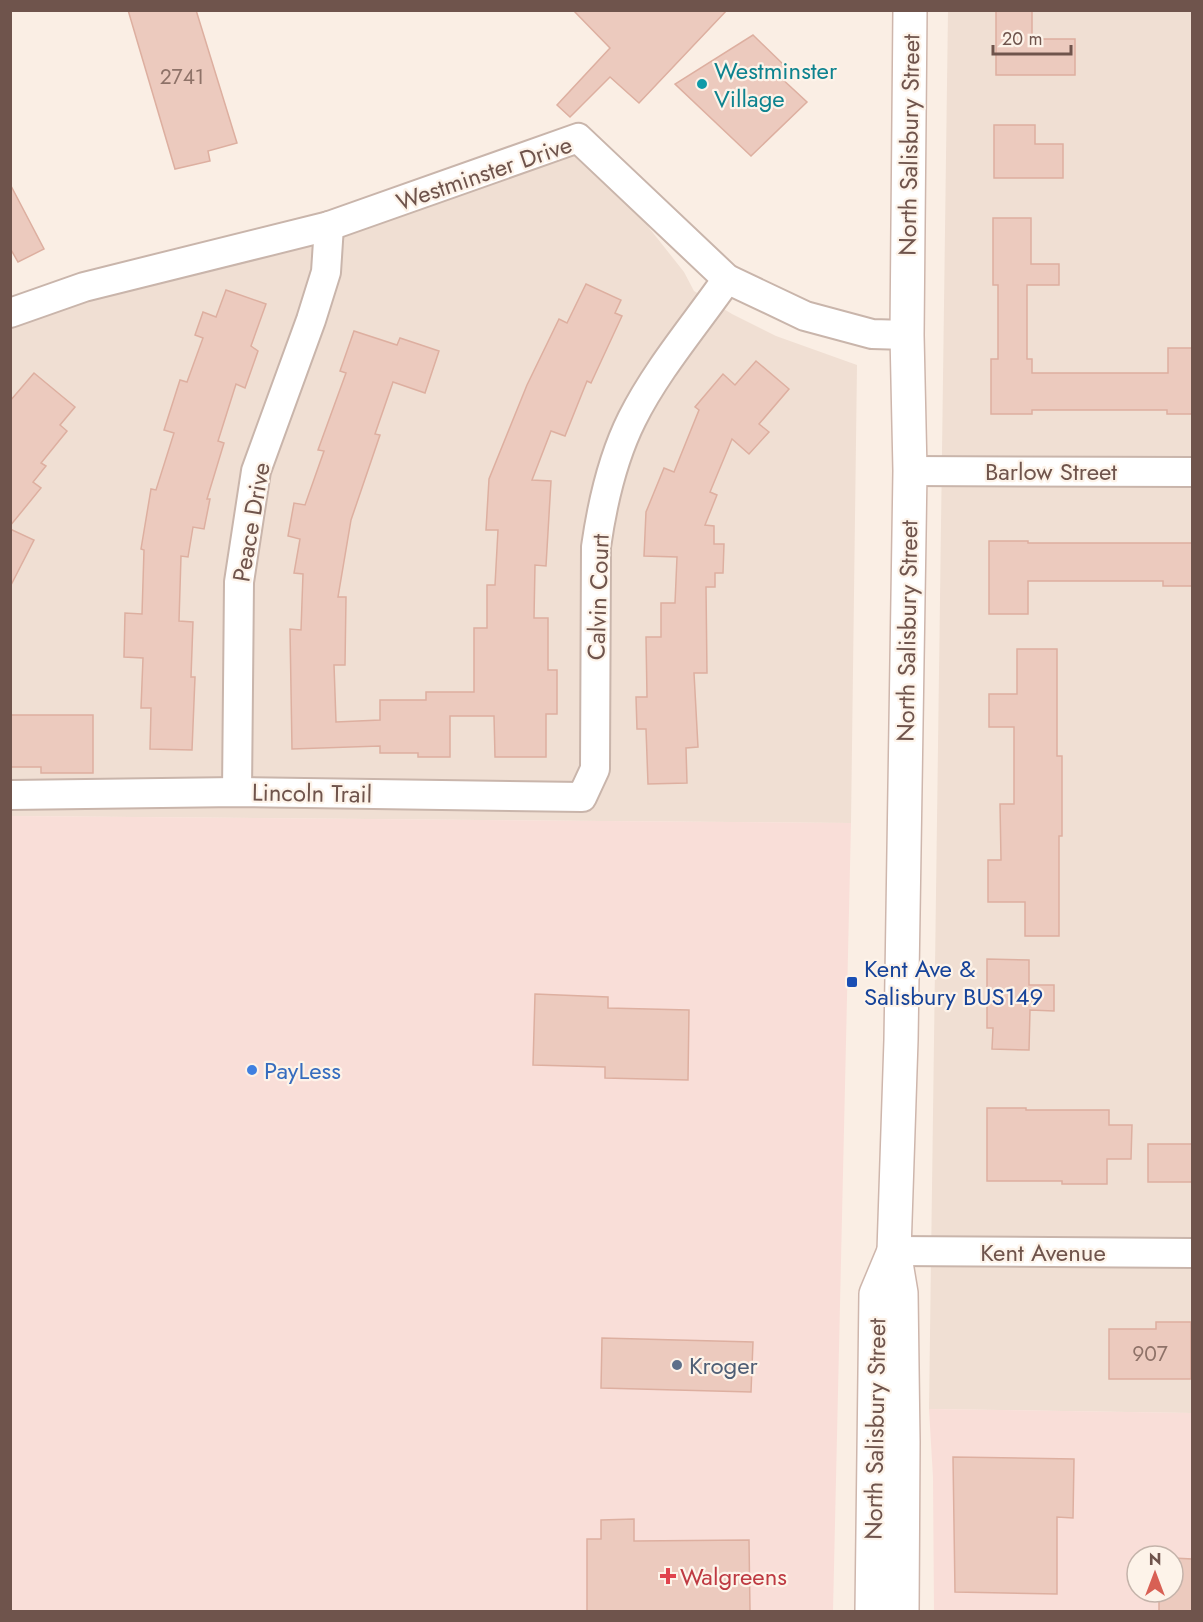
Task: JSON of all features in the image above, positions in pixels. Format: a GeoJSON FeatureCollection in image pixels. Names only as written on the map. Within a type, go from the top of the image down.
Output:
{"type":"FeatureCollection","features":[{"type":"Feature","properties":{"kind":"street","name":"North Salisbury Street"},"geometry":{"type":"LineString","coordinates":[[902,1611],[901,1304],[894,1251],[901,1040],[910,471],[907,334],[910,10]]}},
{"type":"Feature","properties":{"kind":"street","name":"Westminster Drive"},"geometry":{"type":"LineString","coordinates":[[10,313],[84,287],[329,226],[578,138],[727,279],[804,316],[872,334],[907,334]]}},
{"type":"Feature","properties":{"kind":"street","name":"Peace Drive"},"geometry":{"type":"LineString","coordinates":[[237,792],[239,582],[256,471],[326,272],[329,226]]}},
{"type":"Feature","properties":{"kind":"street","name":"Calvin Court"},"geometry":{"type":"LineString","coordinates":[[595,769],[596,547],[601,512],[631,421],[656,378],[727,279]]}},
{"type":"Feature","properties":{"kind":"street","name":"Barlow Street"},"geometry":{"type":"LineString","coordinates":[[910,471],[1192,472]]}},
{"type":"Feature","properties":{"kind":"street","name":"Lincoln Trail"},"geometry":{"type":"LineString","coordinates":[[10,795],[237,792],[582,797],[595,769]]}},
{"type":"Feature","properties":{"kind":"street","name":"North Salisbury Street"},"geometry":{"type":"LineString","coordinates":[[872,1611],[876,1294],[894,1251]]}},
{"type":"Feature","properties":{"kind":"street","name":"Kent Avenue"},"geometry":{"type":"LineString","coordinates":[[894,1251],[1192,1253]]}},
{"type":"Feature","properties":{"kind":"shaded area"},"geometry":{"type":"Polygon","coordinates":[[[948,11],[1192,11],[1192,1413],[929,1409],[948,11]]]}},
{"type":"Feature","properties":{"kind":"shaded area"},"geometry":{"type":"Polygon","coordinates":[[[578,138],[684,272],[694,291],[732,314],[776,336],[857,365],[851,823],[11,816],[11,313],[578,138]]]}},
{"type":"Feature","properties":{"kind":"shaded area"},"geometry":{"type":"Polygon","coordinates":[[[11,816],[851,823],[833,1611],[11,1612],[11,816]]]}},
{"type":"Feature","properties":{"kind":"shaded area"},"geometry":{"type":"Polygon","coordinates":[[[929,1409],[1192,1413],[1192,1611],[934,1611],[933,1477],[929,1409]]]}},
{"type":"Feature","properties":{"kind":"building"},"geometry":{"type":"Polygon","coordinates":[[[128,10],[196,10],[237,143],[208,151],[210,161],[175,169],[128,10]]]}},
{"type":"Feature","properties":{"kind":"building"},"geometry":{"type":"Polygon","coordinates":[[[573,10],[727,10],[639,103],[610,77],[570,117],[557,105],[610,48],[573,10]]]}},
{"type":"Feature","properties":{"kind":"building"},"geometry":{"type":"Polygon","coordinates":[[[996,10],[1032,10],[1032,39],[1075,39],[1075,75],[996,75],[996,10]]]}},
{"type":"Feature","properties":{"kind":"building"},"geometry":{"type":"Polygon","coordinates":[[[753,35],[787,68],[779,76],[807,102],[751,156],[675,84],[753,35]]]}},
{"type":"Feature","properties":{"kind":"building"},"geometry":{"type":"Polygon","coordinates":[[[994,125],[1035,125],[1035,144],[1063,144],[1063,178],[994,178],[994,125]]]}},
{"type":"Feature","properties":{"kind":"building"},"geometry":{"type":"Polygon","coordinates":[[[10,184],[44,249],[18,262],[10,248],[10,184]]]}},
{"type":"Feature","properties":{"kind":"building"},"geometry":{"type":"Polygon","coordinates":[[[993,218],[1031,218],[1031,264],[1059,264],[1059,285],[1027,285],[1027,359],[1032,359],[1032,373],[1168,373],[1168,348],[1192,348],[1192,414],[1167,414],[1167,410],[1032,410],[1032,414],[991,414],[991,359],[998,359],[998,285],[993,285],[993,218]]]}},
{"type":"Feature","properties":{"kind":"building"},"geometry":{"type":"Polygon","coordinates":[[[586,284],[621,300],[615,313],[622,316],[591,383],[587,381],[565,436],[551,431],[532,480],[551,481],[546,566],[535,565],[534,618],[548,618],[548,670],[557,670],[557,714],[546,714],[546,757],[495,757],[494,716],[450,716],[450,757],[418,757],[418,753],[380,753],[380,746],[292,749],[290,629],[301,630],[303,574],[294,573],[300,539],[288,536],[294,503],[305,505],[324,451],[318,450],[346,373],[340,371],[354,331],[397,345],[400,338],[439,351],[425,393],[393,382],[375,434],[380,435],[351,520],[338,597],[346,597],[345,665],[334,665],[336,722],[380,720],[380,700],[426,700],[426,692],[474,692],[474,628],[487,628],[487,585],[495,585],[498,530],[486,530],[489,479],[527,385],[559,319],[567,323],[586,284]]]}},
{"type":"Feature","properties":{"kind":"building"},"geometry":{"type":"Polygon","coordinates":[[[226,290],[266,304],[251,346],[258,351],[245,388],[236,384],[218,441],[224,443],[207,499],[210,499],[204,529],[193,527],[188,557],[181,556],[179,621],[193,622],[191,677],[195,677],[192,750],[150,749],[151,708],[141,708],[143,658],[124,657],[125,613],[142,614],[144,550],[141,549],[151,489],[156,490],[174,433],[164,430],[180,380],[187,382],[203,338],[195,335],[203,312],[216,317],[226,290]]]}},
{"type":"Feature","properties":{"kind":"building"},"geometry":{"type":"Polygon","coordinates":[[[756,361],[789,389],[759,424],[769,432],[749,454],[732,439],[710,492],[717,495],[705,525],[714,526],[714,544],[724,544],[723,573],[715,573],[715,587],[706,587],[707,673],[694,673],[698,747],[686,748],[687,783],[648,784],[646,729],[637,729],[636,697],[647,697],[646,637],[661,637],[661,603],[675,603],[677,557],[644,556],[646,512],[664,468],[674,472],[699,410],[695,407],[723,374],[735,385],[756,361]]]}},
{"type":"Feature","properties":{"kind":"building"},"geometry":{"type":"Polygon","coordinates":[[[34,373],[75,407],[60,425],[67,431],[41,463],[46,466],[33,482],[41,488],[10,526],[10,401],[34,373]]]}},
{"type":"Feature","properties":{"kind":"building"},"geometry":{"type":"Polygon","coordinates":[[[10,529],[34,540],[10,587],[10,529]]]}},
{"type":"Feature","properties":{"kind":"building"},"geometry":{"type":"Polygon","coordinates":[[[989,541],[1192,543],[1192,586],[1163,586],[1163,581],[1028,581],[1028,614],[989,614],[989,541]]]}},
{"type":"Feature","properties":{"kind":"building"},"geometry":{"type":"Polygon","coordinates":[[[1017,649],[1057,649],[1057,756],[1062,756],[1059,936],[1025,936],[1025,902],[988,902],[988,860],[1001,860],[1000,804],[1014,804],[1014,727],[989,727],[989,694],[1017,694],[1017,649]]]}},
{"type":"Feature","properties":{"kind":"building"},"geometry":{"type":"Polygon","coordinates":[[[10,715],[93,715],[93,773],[41,773],[41,767],[10,767],[10,715]]]}},
{"type":"Feature","properties":{"kind":"building"},"geometry":{"type":"Polygon","coordinates":[[[987,959],[1029,960],[1029,985],[1054,985],[1054,1011],[1030,1010],[1029,1050],[992,1049],[993,1028],[987,1028],[987,959]]]}},
{"type":"Feature","properties":{"kind":"building"},"geometry":{"type":"Polygon","coordinates":[[[535,994],[608,997],[608,1008],[689,1010],[688,1080],[605,1078],[605,1067],[533,1065],[535,994]]]}},
{"type":"Feature","properties":{"kind":"building"},"geometry":{"type":"Polygon","coordinates":[[[987,1108],[1109,1110],[1109,1125],[1132,1125],[1131,1159],[1107,1159],[1107,1184],[1062,1184],[1062,1181],[987,1181],[987,1108]]]}},
{"type":"Feature","properties":{"kind":"building"},"geometry":{"type":"Polygon","coordinates":[[[1148,1144],[1192,1144],[1192,1182],[1148,1182],[1148,1144]]]}},
{"type":"Feature","properties":{"kind":"building"},"geometry":{"type":"Polygon","coordinates":[[[1156,1322],[1191,1322],[1191,1379],[1109,1379],[1109,1329],[1156,1329],[1156,1322]]]}},
{"type":"Feature","properties":{"kind":"building","name":"Kroger"},"geometry":{"type":"Polygon","coordinates":[[[602,1338],[753,1342],[751,1392],[601,1388],[602,1338]]]}},
{"type":"Feature","properties":{"kind":"building"},"geometry":{"type":"Polygon","coordinates":[[[953,1457],[1074,1459],[1073,1518],[1057,1517],[1057,1594],[955,1592],[953,1457]]]}},
{"type":"Feature","properties":{"kind":"building","name":"Walgreens"},"geometry":{"type":"Polygon","coordinates":[[[634,1519],[634,1541],[749,1540],[750,1611],[587,1611],[587,1539],[601,1539],[601,1520],[634,1519]]]}},
{"type":"Feature","properties":{"kind":"building"},"geometry":{"type":"Polygon","coordinates":[[[1185,1559],[1192,1559],[1192,1611],[1159,1611],[1159,1604],[1185,1604],[1185,1559]]]}},
{"type":"Feature","properties":{"kind":"place","name":"Westminster Village"},"geometry":{"type":"Point","coordinates":[702,84]}},
{"type":"Feature","properties":{"kind":"place","name":"Kent Ave & Salisbury BUS149"},"geometry":{"type":"Point","coordinates":[852,982]}},
{"type":"Feature","properties":{"kind":"place","name":"PayLess"},"geometry":{"type":"Point","coordinates":[252,1070]}},
{"type":"Feature","properties":{"kind":"place","name":"Kroger"},"geometry":{"type":"Point","coordinates":[677,1365]}},
{"type":"Feature","properties":{"kind":"place","name":"Walgreens"},"geometry":{"type":"Point","coordinates":[668,1576]}}]}
